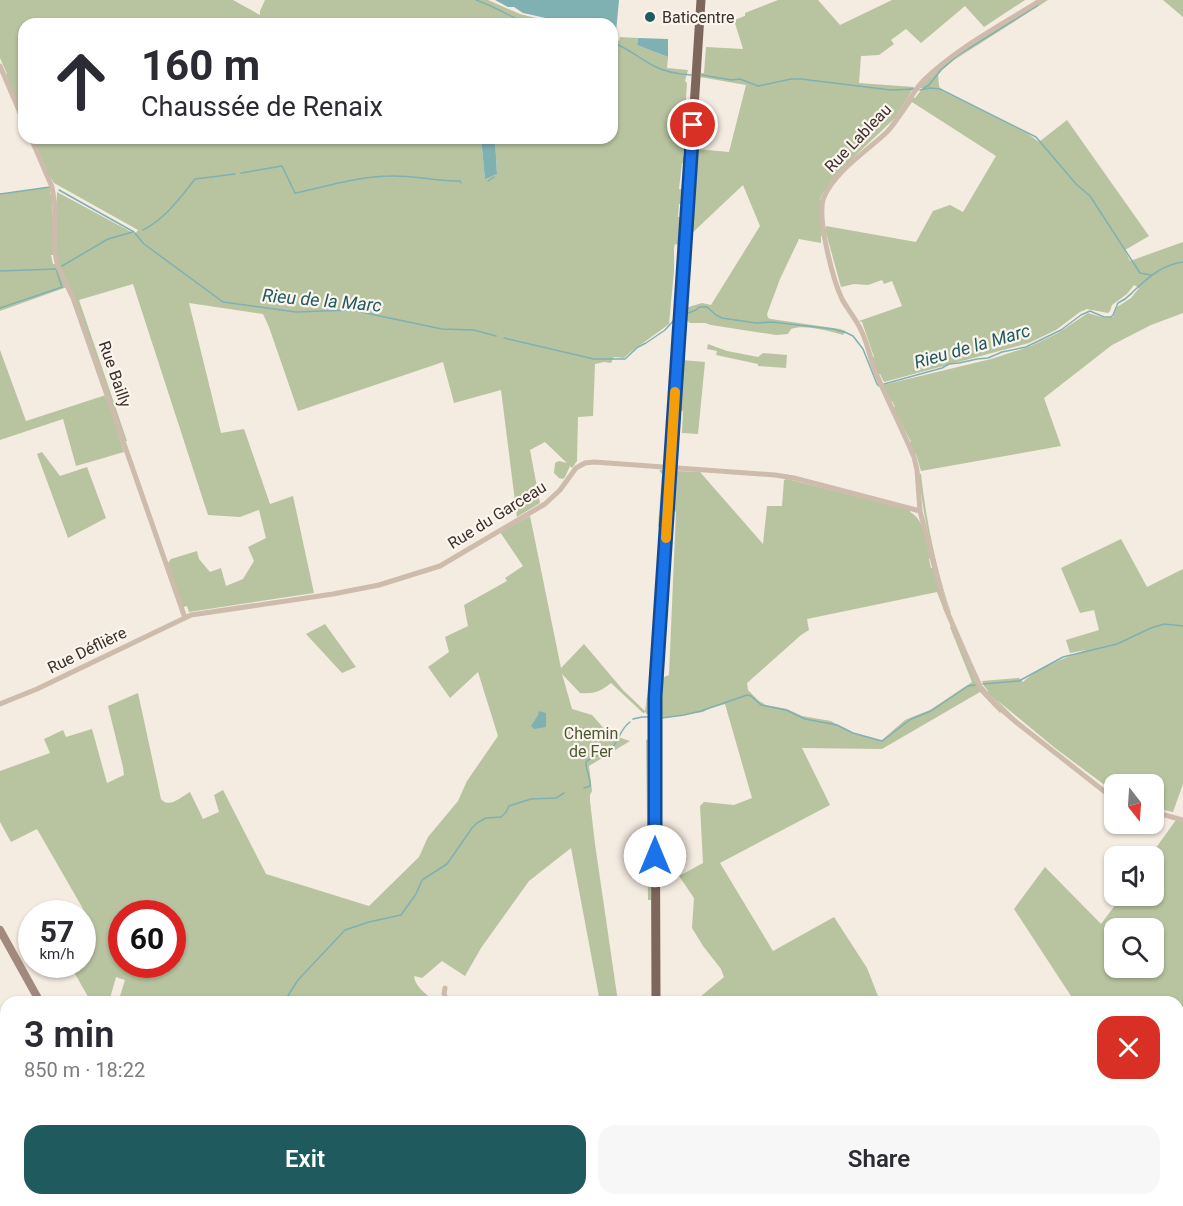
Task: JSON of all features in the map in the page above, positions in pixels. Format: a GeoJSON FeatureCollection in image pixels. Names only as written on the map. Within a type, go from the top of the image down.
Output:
{"type":"FeatureCollection","features":[{"type":"Feature","properties":{"kind":"main road"},"geometry":{"type":"LineString","coordinates":[[656,996],[654,717],[701,0]]}},
{"type":"Feature","properties":{"kind":"street","name":"Rue Lableau"},"geometry":{"type":"LineString","coordinates":[[920,511],[916,463],[873,366],[862,331],[843,301],[836,283],[825,242],[822,209],[824,196],[838,178],[888,130],[929,75],[955,54],[1041,0]]}},
{"type":"Feature","properties":{"kind":"street"},"geometry":{"type":"LineString","coordinates":[[0,66],[18,108]]}},
{"type":"Feature","properties":{"kind":"street","name":"Rue Bailly"},"geometry":{"type":"LineString","coordinates":[[34,144],[51,183],[54,196],[54,245],[58,267],[74,298],[185,618]]}},
{"type":"Feature","properties":{"kind":"street","name":"Rue du Garceau"},"geometry":{"type":"LineString","coordinates":[[185,618],[191,615],[379,585],[440,566],[545,504],[561,490],[576,468],[585,463],[775,475],[920,511]]}},
{"type":"Feature","properties":{"kind":"street"},"geometry":{"type":"LineString","coordinates":[[920,511],[943,600],[979,684],[995,704],[1016,722],[1104,791]]}},
{"type":"Feature","properties":{"kind":"street","name":"Rue Déflière"},"geometry":{"type":"LineString","coordinates":[[0,704],[37,689],[185,618]]}},
{"type":"Feature","properties":{"kind":"street"},"geometry":{"type":"LineString","coordinates":[[1164,815],[1183,820]]}},
{"type":"Feature","properties":{"kind":"street"},"geometry":{"type":"LineString","coordinates":[[0,930],[37,996]]}},
{"type":"Feature","properties":{"kind":"street"},"geometry":{"type":"LineString","coordinates":[[445,988],[445,996]]}},
{"type":"Feature","properties":{"kind":"green space"},"geometry":{"type":"Polygon","coordinates":[[[0,0],[233,0],[260,15],[265,0],[488,0],[536,18],[18,18],[18,104],[0,58],[0,0]]]}},
{"type":"Feature","properties":{"kind":"green space"},"geometry":{"type":"Polygon","coordinates":[[[778,0],[818,0],[840,25],[892,0],[1025,0],[984,27],[965,6],[921,43],[906,29],[891,40],[894,44],[879,55],[861,56],[859,83],[914,87],[895,118],[856,155],[823,193],[820,199],[822,200],[823,235],[821,243],[799,239],[767,314],[771,319],[846,331],[843,335],[802,327],[791,329],[788,334],[776,335],[705,323],[690,323],[685,319],[685,308],[702,303],[711,305],[760,226],[743,185],[690,235],[695,149],[729,152],[746,85],[700,77],[701,73],[704,73],[706,47],[743,49],[734,20],[745,16],[745,13],[778,0]]]}},
{"type":"Feature","properties":{"kind":"green space"},"geometry":{"type":"Polygon","coordinates":[[[1043,0],[1048,0],[954,60],[938,73],[939,86],[942,91],[1023,130],[1039,142],[1067,120],[1149,236],[1125,250],[1130,261],[1183,242],[1183,313],[1151,325],[1112,345],[1044,398],[1061,446],[921,471],[916,454],[909,442],[911,442],[883,385],[991,359],[1031,346],[1058,333],[1088,313],[1105,318],[1113,317],[1117,307],[1131,298],[1139,288],[1134,285],[1127,294],[1112,305],[1108,313],[1087,309],[1056,330],[1029,343],[884,382],[878,374],[862,322],[859,321],[902,306],[892,281],[884,284],[882,280],[868,285],[854,284],[841,287],[826,226],[916,242],[933,211],[950,205],[963,212],[996,156],[912,102],[898,122],[913,97],[915,98],[922,89],[920,87],[949,60],[1043,0]]]}},
{"type":"Feature","properties":{"kind":"green space"},"geometry":{"type":"Polygon","coordinates":[[[1163,0],[1183,0],[1183,17],[1163,0]]]}},
{"type":"Feature","properties":{"kind":"green space"},"geometry":{"type":"Polygon","coordinates":[[[620,37],[638,38],[637,45],[668,57],[667,68],[688,70],[685,81],[687,83],[685,111],[689,111],[688,123],[684,123],[687,148],[683,151],[683,157],[686,158],[685,165],[682,163],[679,189],[683,189],[683,204],[679,204],[678,217],[682,217],[680,243],[675,244],[674,248],[669,324],[624,358],[614,357],[611,363],[595,364],[593,416],[578,417],[577,461],[572,468],[570,466],[563,479],[559,478],[554,473],[555,463],[559,461],[567,463],[545,442],[530,450],[540,503],[517,517],[501,390],[454,403],[443,362],[298,411],[263,314],[189,303],[221,433],[244,429],[270,504],[293,496],[314,593],[189,612],[187,606],[181,608],[168,563],[171,559],[197,551],[199,559],[210,572],[221,568],[226,586],[243,579],[254,561],[248,547],[266,538],[259,510],[240,517],[208,515],[133,284],[79,300],[127,441],[125,441],[58,262],[57,192],[135,234],[138,230],[54,183],[35,144],[482,144],[485,178],[497,174],[495,144],[618,144],[620,37]]]}},
{"type":"Feature","properties":{"kind":"green space"},"geometry":{"type":"Polygon","coordinates":[[[50,187],[54,255],[51,255],[53,264],[56,264],[67,287],[0,311],[0,194],[50,187]]]}},
{"type":"Feature","properties":{"kind":"green space"},"geometry":{"type":"Polygon","coordinates":[[[708,344],[727,351],[758,357],[763,353],[787,355],[786,368],[758,366],[758,364],[716,355],[717,351],[707,349],[708,344]]]}},
{"type":"Feature","properties":{"kind":"green space"},"geometry":{"type":"Polygon","coordinates":[[[0,350],[26,421],[106,395],[124,452],[76,466],[63,419],[0,440],[0,350]]]}},
{"type":"Feature","properties":{"kind":"green space"},"geometry":{"type":"Polygon","coordinates":[[[682,360],[705,362],[698,434],[682,433],[683,411],[679,404],[682,360]]]}},
{"type":"Feature","properties":{"kind":"green space"},"geometry":{"type":"Polygon","coordinates":[[[42,452],[60,476],[87,467],[106,518],[68,538],[37,454],[42,452]]]}},
{"type":"Feature","properties":{"kind":"green space"},"geometry":{"type":"Polygon","coordinates":[[[659,470],[665,472],[662,526],[658,527],[662,474],[659,470]]]}},
{"type":"Feature","properties":{"kind":"green space"},"geometry":{"type":"Polygon","coordinates":[[[676,472],[700,472],[763,544],[767,506],[782,506],[784,480],[786,480],[783,478],[910,510],[919,520],[925,532],[931,568],[933,568],[946,615],[937,592],[807,619],[809,630],[747,683],[748,690],[759,701],[802,716],[831,721],[850,732],[881,741],[905,720],[930,710],[972,682],[950,627],[952,626],[975,680],[1001,711],[1000,713],[980,692],[882,749],[802,748],[830,805],[720,863],[773,951],[834,917],[867,968],[878,996],[701,996],[724,977],[721,969],[692,928],[694,898],[679,876],[703,863],[700,806],[704,802],[734,805],[752,798],[725,704],[703,712],[661,718],[662,678],[669,675],[676,472]]]}},
{"type":"Feature","properties":{"kind":"green space"},"geometry":{"type":"Polygon","coordinates":[[[919,474],[921,474],[936,562],[951,613],[945,596],[931,545],[919,474]]]}},
{"type":"Feature","properties":{"kind":"green space","name":"Chemin de Fer"},"geometry":{"type":"Polygon","coordinates":[[[530,516],[561,668],[584,644],[623,690],[645,711],[647,697],[650,697],[648,714],[646,714],[611,683],[597,692],[580,693],[562,674],[572,709],[592,715],[609,734],[630,741],[589,766],[595,844],[617,996],[599,996],[571,848],[529,881],[481,948],[465,976],[442,961],[422,978],[414,976],[419,987],[428,996],[120,996],[125,980],[119,978],[186,978],[186,900],[108,900],[108,978],[116,978],[111,996],[88,996],[77,978],[96,978],[96,900],[78,900],[37,829],[11,842],[0,822],[0,771],[50,753],[44,739],[63,730],[66,737],[92,729],[107,783],[124,775],[108,706],[138,693],[161,799],[164,802],[179,799],[190,792],[203,819],[219,812],[214,795],[223,790],[266,874],[369,906],[419,857],[428,837],[458,801],[467,781],[498,736],[478,672],[450,698],[428,667],[449,652],[445,637],[468,626],[464,605],[507,581],[505,578],[523,566],[500,532],[530,516]]]}},
{"type":"Feature","properties":{"kind":"green space"},"geometry":{"type":"Polygon","coordinates":[[[1121,539],[1147,587],[1183,569],[1183,784],[1173,812],[1164,810],[1164,774],[1104,774],[1104,785],[997,700],[1013,718],[987,692],[984,686],[982,681],[1019,678],[1023,682],[1044,668],[1086,650],[1070,653],[1066,640],[1099,630],[1094,610],[1080,613],[1061,568],[1121,539]]]}},
{"type":"Feature","properties":{"kind":"green space"},"geometry":{"type":"Polygon","coordinates":[[[325,624],[356,667],[342,673],[306,634],[325,624]]]}},
{"type":"Feature","properties":{"kind":"green space"},"geometry":{"type":"Polygon","coordinates":[[[649,739],[651,900],[648,900],[646,740],[649,739]]]}},
{"type":"Feature","properties":{"kind":"green space"},"geometry":{"type":"Polygon","coordinates":[[[1176,820],[1183,822],[1183,996],[1071,996],[1014,909],[1045,867],[1101,924],[1104,920],[1104,978],[1164,978],[1164,918],[1106,918],[1114,906],[1164,906],[1164,846],[1157,846],[1176,820]]]}},
{"type":"Feature","properties":{"kind":"water"},"geometry":{"type":"Polygon","coordinates":[[[495,0],[619,0],[617,18],[546,18],[508,7],[495,0]]]}},
{"type":"Feature","properties":{"kind":"water"},"geometry":{"type":"Polygon","coordinates":[[[638,38],[668,39],[668,57],[637,45],[638,38]]]}},
{"type":"Feature","properties":{"kind":"water"},"geometry":{"type":"Polygon","coordinates":[[[482,144],[495,144],[497,174],[485,179],[482,144]]]}},
{"type":"Feature","properties":{"kind":"water"},"geometry":{"type":"Polygon","coordinates":[[[539,711],[546,713],[546,727],[534,729],[531,726],[539,711]]]}},
{"type":"Feature","properties":{"kind":"waterway"},"geometry":{"type":"LineString","coordinates":[[476,0],[516,18]]}},
{"type":"Feature","properties":{"kind":"waterway"},"geometry":{"type":"LineString","coordinates":[[924,88],[958,55],[1038,5]]}},
{"type":"Feature","properties":{"kind":"waterway"},"geometry":{"type":"LineString","coordinates":[[618,45],[658,68],[691,75]]}},
{"type":"Feature","properties":{"kind":"waterway"},"geometry":{"type":"LineString","coordinates":[[702,75],[732,80],[740,79],[758,86],[801,79],[891,90],[914,89]]}},
{"type":"Feature","properties":{"kind":"waterway"},"geometry":{"type":"LineString","coordinates":[[920,90],[940,89],[1036,137],[1076,184],[1090,196],[1140,273],[1151,275]]}},
{"type":"Feature","properties":{"kind":"waterway"},"geometry":{"type":"LineString","coordinates":[[241,173],[282,166],[295,193],[379,176],[407,176],[460,181],[461,183]]}},
{"type":"Feature","properties":{"kind":"waterway"},"geometry":{"type":"LineString","coordinates":[[143,230],[165,214],[195,179],[235,174]]}},
{"type":"Feature","properties":{"kind":"waterway"},"geometry":{"type":"LineString","coordinates":[[488,181],[494,177]]}},
{"type":"Feature","properties":{"kind":"waterway"},"geometry":{"type":"LineString","coordinates":[[0,194],[50,187]]}},
{"type":"Feature","properties":{"kind":"waterway","name":"Rieu de la Marc"},"geometry":{"type":"LineString","coordinates":[[59,190],[134,232],[144,244],[223,302],[296,312],[351,310],[442,329],[474,330],[496,336]]}},
{"type":"Feature","properties":{"kind":"waterway"},"geometry":{"type":"LineString","coordinates":[[62,266],[108,239],[133,232]]}},
{"type":"Feature","properties":{"kind":"waterway","name":"Rieu de la Marc"},"geometry":{"type":"LineString","coordinates":[[884,384],[949,364],[988,358],[1002,352],[1026,347],[1061,330],[1090,311],[1104,317],[1111,317],[1118,303],[1127,298],[1152,275],[1163,268],[1183,262]]}},
{"type":"Feature","properties":{"kind":"waterway"},"geometry":{"type":"LineString","coordinates":[[0,271],[56,269],[62,287],[0,308]]}},
{"type":"Feature","properties":{"kind":"waterway"},"geometry":{"type":"LineString","coordinates":[[686,314],[699,307],[707,307],[722,318],[833,329],[847,333],[853,336],[863,349],[879,386]]}},
{"type":"Feature","properties":{"kind":"waterway"},"geometry":{"type":"LineString","coordinates":[[504,338],[594,359],[625,359],[638,347],[665,330],[674,320]]}},
{"type":"Feature","properties":{"kind":"waterway"},"geometry":{"type":"LineString","coordinates":[[983,684],[1019,681],[1063,657],[1117,644],[1164,624],[1183,626]]}},
{"type":"Feature","properties":{"kind":"waterway"},"geometry":{"type":"LineString","coordinates":[[662,718],[701,711],[747,695],[761,705],[786,710],[805,719],[837,725],[853,733],[882,741],[911,719],[931,711],[968,686],[975,685]]}},
{"type":"Feature","properties":{"kind":"waterway"},"geometry":{"type":"LineString","coordinates":[[633,719],[648,717]]}},
{"type":"Feature","properties":{"kind":"waterway"},"geometry":{"type":"LineString","coordinates":[[584,788],[590,786],[586,762],[610,750],[624,727],[630,722]]}},
{"type":"Feature","properties":{"kind":"waterway"},"geometry":{"type":"LineString","coordinates":[[288,996],[298,980],[345,930],[401,915],[416,894],[422,880],[447,864],[477,823],[486,818],[501,817],[509,806],[531,799],[556,798],[564,793]]}},
{"type":"Feature","properties":{"kind":"slow traffic"},"geometry":{"type":"LineString","coordinates":[[666,538],[675,392]]}},
{"type":"Feature","properties":{"kind":"place","name":"Baticentre"},"geometry":{"type":"Point","coordinates":[650,17]}},
{"type":"Feature","properties":{"kind":"route"},"geometry":{"type":"LineString","coordinates":[[655,856],[655,696],[693,125]]}}]}
